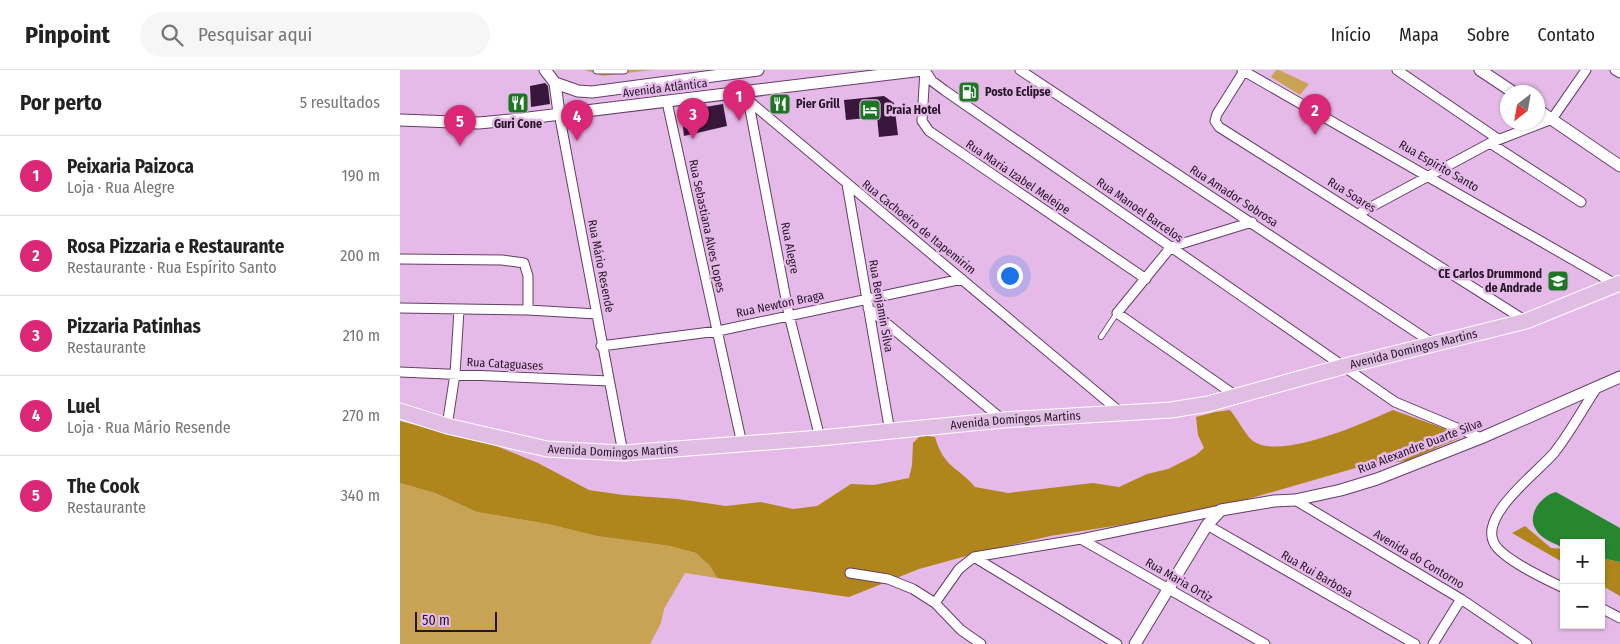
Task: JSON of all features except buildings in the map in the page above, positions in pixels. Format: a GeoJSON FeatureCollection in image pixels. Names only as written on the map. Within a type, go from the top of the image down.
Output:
{"type":"FeatureCollection","features":[{"type":"Feature","properties":{"kind":"main road","name":"Avenida Domingos Martins"},"geometry":{"type":"LineString","coordinates":[[400,411],[448,426],[547,449],[623,453],[890,432],[1003,420],[1180,408],[1208,404],[1345,366],[1526,321],[1619,285]]}},
{"type":"Feature","properties":{"kind":"street"},"geometry":{"type":"LineString","coordinates":[[545,70],[555,83]]}},
{"type":"Feature","properties":{"kind":"street"},"geometry":{"type":"LineString","coordinates":[[597,70],[624,70]]}},
{"type":"Feature","properties":{"kind":"street","name":"Avenida Atlântica"},"geometry":{"type":"LineString","coordinates":[[555,83],[578,91],[592,92],[758,70]]}},
{"type":"Feature","properties":{"kind":"street","name":"Avenida Atlântica"},"geometry":{"type":"LineString","coordinates":[[400,120],[479,123],[667,102],[747,96],[924,70]]}},
{"type":"Feature","properties":{"kind":"street","name":"Rua Manoel Barcelos"},"geometry":{"type":"LineString","coordinates":[[924,70],[932,81],[944,90],[1395,402],[1481,438]]}},
{"type":"Feature","properties":{"kind":"street","name":"Rua Maria Izabel Meleipe"},"geometry":{"type":"LineString","coordinates":[[924,70],[921,111],[922,120],[929,131],[1146,279]]}},
{"type":"Feature","properties":{"kind":"street","name":"Rua Amador Sobrosa"},"geometry":{"type":"LineString","coordinates":[[1020,70],[1435,344]]}},
{"type":"Feature","properties":{"kind":"street"},"geometry":{"type":"LineString","coordinates":[[1397,70],[1581,202]]}},
{"type":"Feature","properties":{"kind":"street"},"geometry":{"type":"LineString","coordinates":[[1480,70],[1502,85]]}},
{"type":"Feature","properties":{"kind":"street"},"geometry":{"type":"LineString","coordinates":[[1358,214],[1494,141],[1552,119],[1586,70]]}},
{"type":"Feature","properties":{"kind":"street"},"geometry":{"type":"LineString","coordinates":[[1615,70],[1620,73]]}},
{"type":"Feature","properties":{"kind":"street","name":"Rua Espírito Santo"},"geometry":{"type":"LineString","coordinates":[[1243,71],[1619,285]]}},
{"type":"Feature","properties":{"kind":"street","name":"Rua Soares"},"geometry":{"type":"LineString","coordinates":[[1243,71],[1217,114],[1216,124],[1229,135],[1358,214],[1526,321]]}},
{"type":"Feature","properties":{"kind":"street","name":"Rua Mário Resende"},"geometry":{"type":"LineString","coordinates":[[555,83],[597,314],[601,346],[623,453]]}},
{"type":"Feature","properties":{"kind":"street","name":"Rua Cachoeiro de Itapemirim"},"geometry":{"type":"LineString","coordinates":[[747,96],[847,184],[962,278],[1120,412]]}},
{"type":"Feature","properties":{"kind":"street","name":"Rua Alegre"},"geometry":{"type":"LineString","coordinates":[[747,96],[790,315],[820,438]]}},
{"type":"Feature","properties":{"kind":"street","name":"Rua Sebastiana Alves Lopes"},"geometry":{"type":"LineString","coordinates":[[667,102],[742,444]]}},
{"type":"Feature","properties":{"kind":"street"},"geometry":{"type":"LineString","coordinates":[[1545,114],[1620,166]]}},
{"type":"Feature","properties":{"kind":"street","name":"Rua Benjamin Silva"},"geometry":{"type":"LineString","coordinates":[[847,184],[890,432]]}},
{"type":"Feature","properties":{"kind":"street"},"geometry":{"type":"LineString","coordinates":[[1236,396],[1117,313],[1171,247],[1252,222]]}},
{"type":"Feature","properties":{"kind":"street"},"geometry":{"type":"LineString","coordinates":[[400,259],[502,260],[524,263],[528,276],[528,310]]}},
{"type":"Feature","properties":{"kind":"street","name":"Rua Newton Braga"},"geometry":{"type":"LineString","coordinates":[[601,346],[718,331],[790,315],[868,303],[962,278]]}},
{"type":"Feature","properties":{"kind":"street"},"geometry":{"type":"LineString","coordinates":[[868,303],[1003,420]]}},
{"type":"Feature","properties":{"kind":"street"},"geometry":{"type":"LineString","coordinates":[[400,308],[528,310],[597,314]]}},
{"type":"Feature","properties":{"kind":"street"},"geometry":{"type":"LineString","coordinates":[[448,426],[455,374],[459,310]]}},
{"type":"Feature","properties":{"kind":"street","name":"Rua Cataguases"},"geometry":{"type":"LineString","coordinates":[[400,372],[609,381]]}},
{"type":"Feature","properties":{"kind":"street","name":"Rua Alexandre Duarte Silva"},"geometry":{"type":"LineString","coordinates":[[1221,510],[1274,500],[1295,500],[1341,490],[1377,479],[1481,438],[1620,377]]}},
{"type":"Feature","properties":{"kind":"street"},"geometry":{"type":"LineString","coordinates":[[1560,586],[1525,568],[1494,544],[1492,535],[1507,500],[1553,454],[1596,389]]}},
{"type":"Feature","properties":{"kind":"street","name":"Avenida do Contorno"},"geometry":{"type":"LineString","coordinates":[[1295,500],[1461,599],[1528,644]]}},
{"type":"Feature","properties":{"kind":"street"},"geometry":{"type":"LineString","coordinates":[[1135,644],[1207,525],[1221,510]]}},
{"type":"Feature","properties":{"kind":"street"},"geometry":{"type":"LineString","coordinates":[[934,604],[959,569],[974,557],[1221,510]]}},
{"type":"Feature","properties":{"kind":"street","name":"Rua Rui Barbosa"},"geometry":{"type":"LineString","coordinates":[[1207,525],[1414,644]]}},
{"type":"Feature","properties":{"kind":"street","name":"Rua Maria Ortiz"},"geometry":{"type":"LineString","coordinates":[[1081,538],[1265,644]]}},
{"type":"Feature","properties":{"kind":"street"},"geometry":{"type":"LineString","coordinates":[[974,557],[1117,644]]}},
{"type":"Feature","properties":{"kind":"street"},"geometry":{"type":"LineString","coordinates":[[850,573],[888,579],[913,589],[934,604],[961,630],[981,644]]}},
{"type":"Feature","properties":{"kind":"street"},"geometry":{"type":"LineString","coordinates":[[1433,644],[1461,599]]}},
{"type":"Feature","properties":{"kind":"street"},"geometry":{"type":"LineString","coordinates":[[1605,610],[1620,618]]}},
{"type":"Feature","properties":{"kind":"lane"},"geometry":{"type":"LineString","coordinates":[[1101,337],[1117,313]]}},
{"type":"Feature","properties":{"kind":"shaded area"},"geometry":{"type":"Polygon","coordinates":[[[585,70],[652,70],[603,76],[585,70]]]}},
{"type":"Feature","properties":{"kind":"shaded area"},"geometry":{"type":"Polygon","coordinates":[[[1276,70],[1309,84],[1300,95],[1271,77],[1276,70]]]}},
{"type":"Feature","properties":{"kind":"shaded area"},"geometry":{"type":"Polygon","coordinates":[[[1230,410],[1250,439],[1266,446],[1282,446],[1323,438],[1393,410],[1451,431],[1460,438],[1406,461],[1359,467],[1203,512],[1050,536],[977,553],[919,569],[849,597],[717,578],[710,566],[696,553],[670,546],[597,536],[548,524],[477,512],[435,493],[400,483],[400,421],[494,445],[538,463],[589,490],[726,506],[761,502],[793,509],[817,506],[851,484],[874,485],[909,478],[912,465],[913,443],[921,435],[935,437],[947,461],[975,487],[1008,493],[1093,483],[1119,487],[1147,474],[1168,469],[1196,455],[1204,448],[1198,435],[1196,417],[1230,410]]]}},
{"type":"Feature","properties":{"kind":"shaded area"},"geometry":{"type":"Polygon","coordinates":[[[400,483],[435,493],[477,512],[548,524],[597,536],[670,546],[696,553],[710,566],[717,578],[685,573],[664,609],[661,623],[650,644],[400,644],[400,483]]]}},
{"type":"Feature","properties":{"kind":"shaded area"},"geometry":{"type":"Polygon","coordinates":[[[1556,492],[1620,528],[1620,562],[1605,559],[1605,539],[1560,539],[1560,546],[1540,535],[1533,523],[1534,511],[1541,501],[1556,492]]]}},
{"type":"Feature","properties":{"kind":"shaded area"},"geometry":{"type":"Polygon","coordinates":[[[1525,526],[1551,548],[1560,549],[1560,561],[1512,533],[1525,526]]]}},
{"type":"Feature","properties":{"kind":"shaded area"},"geometry":{"type":"Polygon","coordinates":[[[1605,559],[1620,562],[1620,596],[1605,587],[1605,559]]]}},
{"type":"Feature","properties":{"kind":"place","name":"Posto Eclipse"},"geometry":{"type":"Point","coordinates":[969,92]}},
{"type":"Feature","properties":{"kind":"place","name":"Guri Cone"},"geometry":{"type":"Point","coordinates":[518,103]}},
{"type":"Feature","properties":{"kind":"place","name":"Pier Grill"},"geometry":{"type":"Point","coordinates":[780,104]}},
{"type":"Feature","properties":{"kind":"place","name":"Praia Hotel"},"geometry":{"type":"Point","coordinates":[870,110]}},
{"type":"Feature","properties":{"kind":"place","name":"Peixaria Paizoca"},"geometry":{"type":"Point","coordinates":[739,121]}},
{"type":"Feature","properties":{"kind":"place","name":"Rosa Pizzaria e Restaurante"},"geometry":{"type":"Point","coordinates":[1315,135]}},
{"type":"Feature","properties":{"kind":"place","name":"Pizzaria Patinhas"},"geometry":{"type":"Point","coordinates":[693,139]}},
{"type":"Feature","properties":{"kind":"place","name":"Luel"},"geometry":{"type":"Point","coordinates":[577,141]}},
{"type":"Feature","properties":{"kind":"place","name":"The Cook"},"geometry":{"type":"Point","coordinates":[460,146]}},
{"type":"Feature","properties":{"kind":"place","name":"CE Carlos Drummond de Andrade"},"geometry":{"type":"Point","coordinates":[1558,281]}}]}
